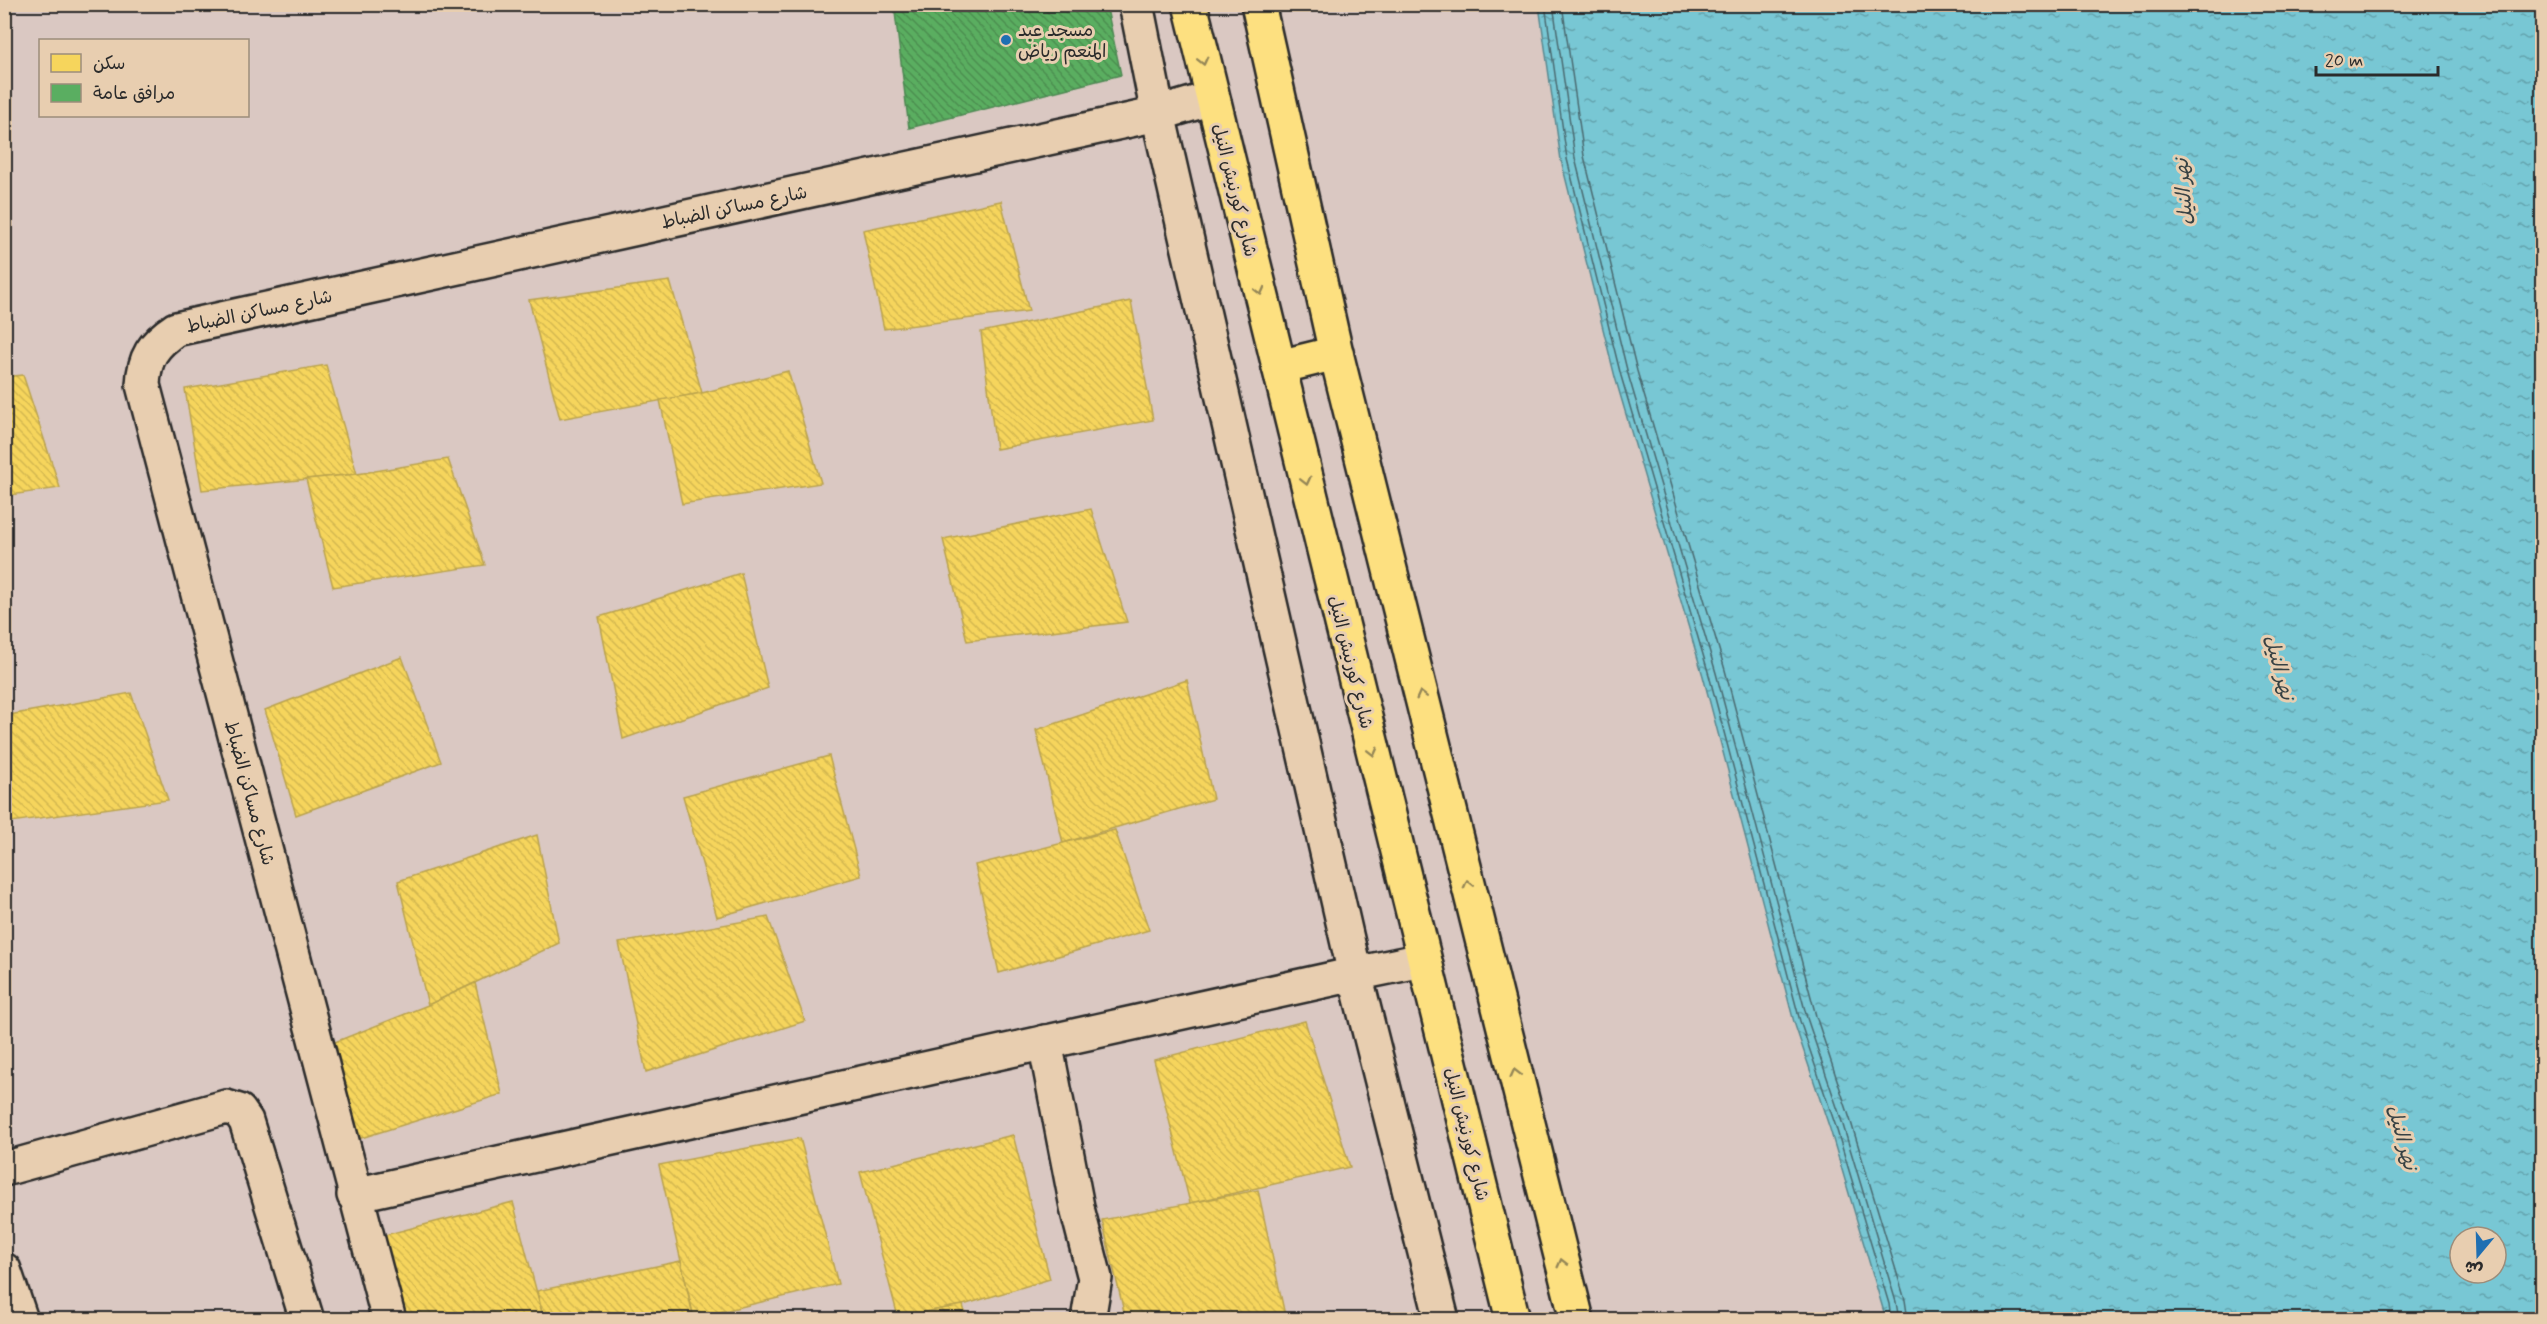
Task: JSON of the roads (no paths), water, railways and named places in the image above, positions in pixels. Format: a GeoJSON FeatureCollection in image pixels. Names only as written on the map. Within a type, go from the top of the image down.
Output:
{"type":"FeatureCollection","features":[{"type":"Feature","properties":{"kind":"highway","name":"شارع كورنيش النيل"},"geometry":{"type":"LineString","coordinates":[[1190,4],[1513,1320]]}},
{"type":"Feature","properties":{"kind":"highway"},"geometry":{"type":"LineString","coordinates":[[1258,4],[1336,353],[1576,1320]]}},
{"type":"Feature","properties":{"kind":"highway"},"geometry":{"type":"LineString","coordinates":[[1279,367],[1336,353]]}},
{"type":"Feature","properties":{"kind":"street"},"geometry":{"type":"LineString","coordinates":[[1136,4],[1158,114],[1355,974],[1442,1320]]}},
{"type":"Feature","properties":{"kind":"street","name":"شارع مساكن الضباط"},"geometry":{"type":"LineString","coordinates":[[389,1320],[354,1195],[143,385],[144,368],[150,351],[161,339],[176,329],[1158,114],[1212,98]]}},
{"type":"Feature","properties":{"kind":"street"},"geometry":{"type":"LineString","coordinates":[[354,1195],[1423,960]]}},
{"type":"Feature","properties":{"kind":"street"},"geometry":{"type":"LineString","coordinates":[[1045,1042],[1078,1212],[1095,1278],[1088,1320]]}},
{"type":"Feature","properties":{"kind":"street"},"geometry":{"type":"LineString","coordinates":[[4,1169],[226,1107],[239,1111],[246,1122],[308,1320]]}},
{"type":"Feature","properties":{"kind":"street"},"geometry":{"type":"LineString","coordinates":[[4,1270],[21,1320]]}},
{"type":"Feature","properties":{"kind":"water","name":"نهر النيل"},"geometry":{"type":"Polygon","coordinates":[[[1539,5],[2542,5],[2542,1319],[1886,1319],[1830,1129],[1794,1022],[1703,676],[1615,377],[1561,160],[1539,5]]]}},
{"type":"Feature","properties":{"kind":"place","name":"مسجد عبد المنعم رياض"},"geometry":{"type":"Point","coordinates":[1006,40]}}]}
